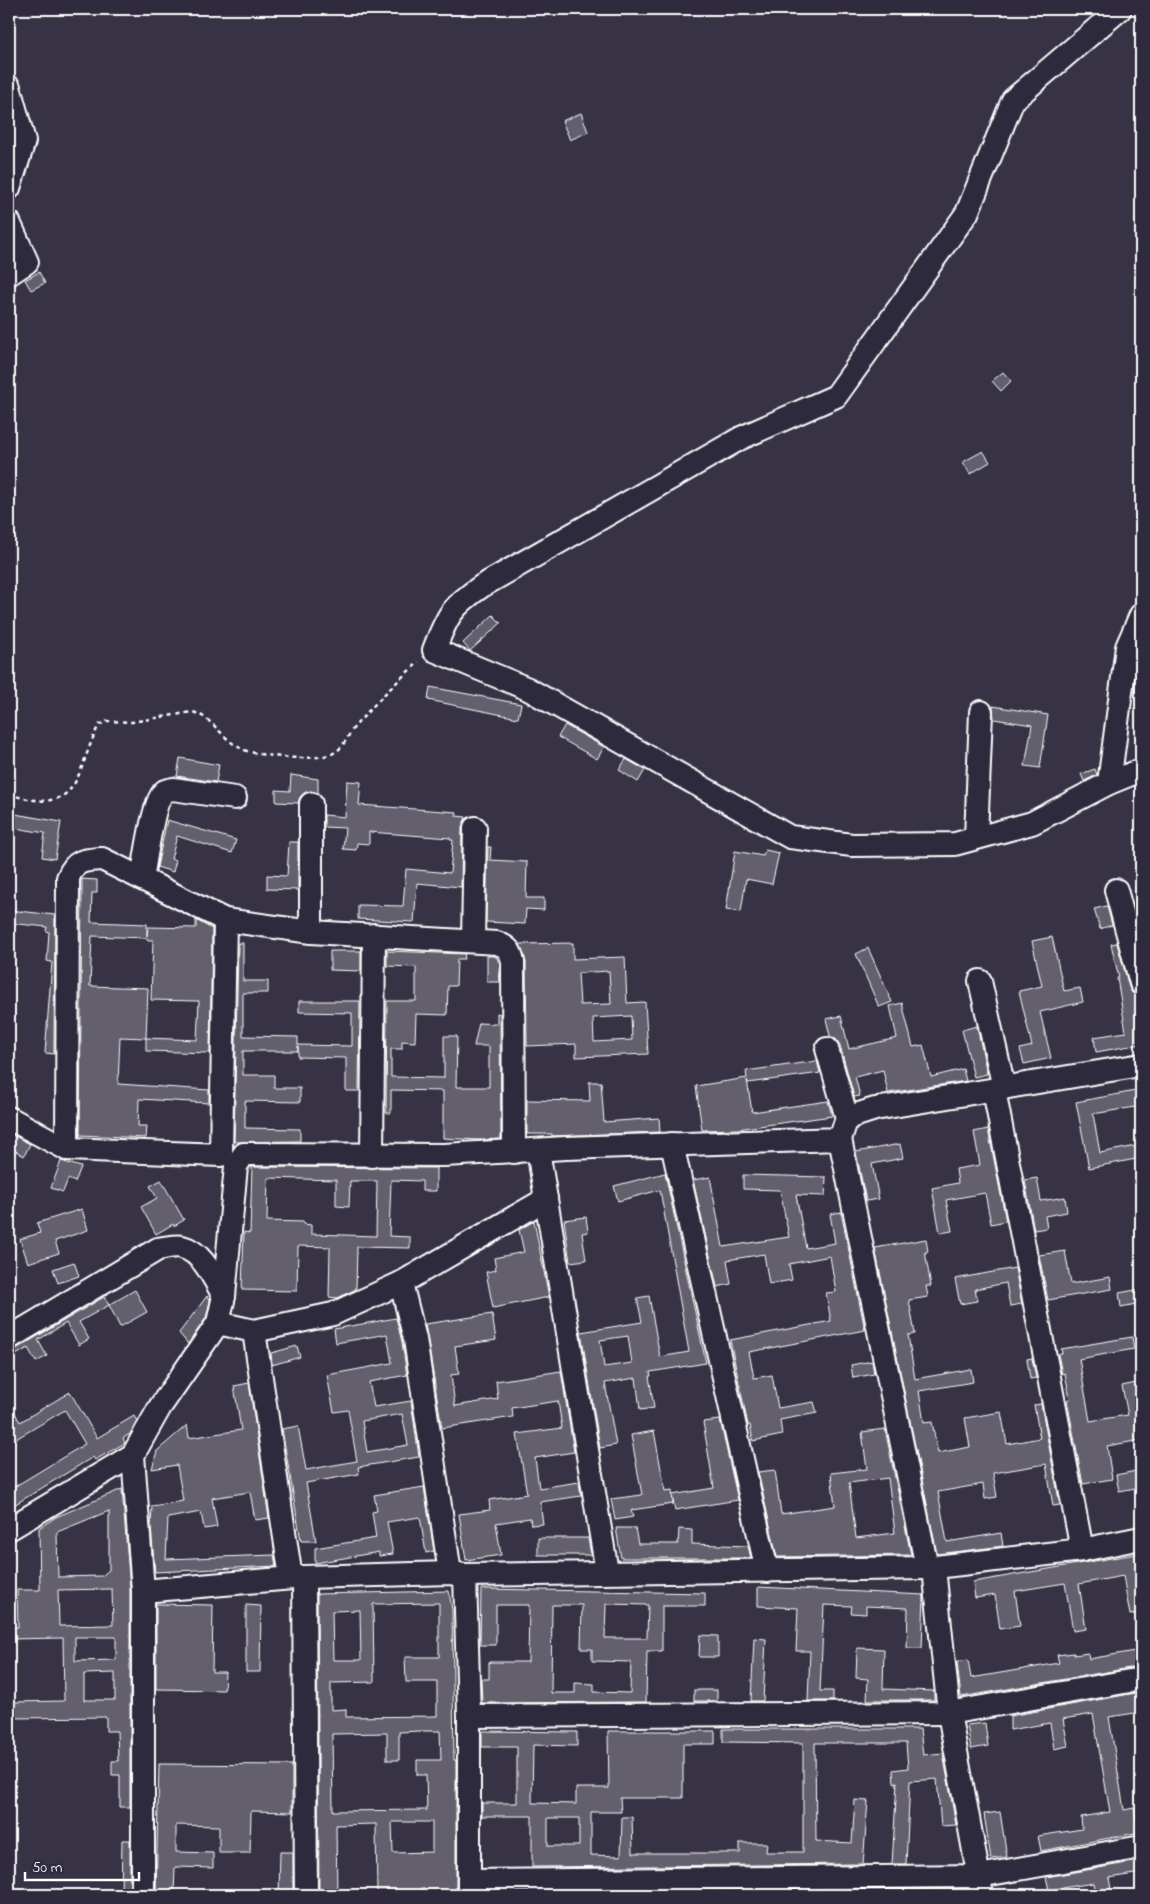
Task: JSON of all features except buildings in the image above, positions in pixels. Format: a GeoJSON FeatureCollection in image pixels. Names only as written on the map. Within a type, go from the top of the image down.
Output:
{"type":"FeatureCollection","features":[{"type":"Feature","properties":{"kind":"street"},"geometry":{"type":"LineString","coordinates":[[1120,9],[1013,100],[967,213],[836,396],[742,438],[482,586],[463,599],[446,618],[434,650],[528,689],[790,837],[852,846],[955,844],[1032,823],[1109,782],[1141,770]]}},
{"type":"Feature","properties":{"kind":"street"},"geometry":{"type":"LineString","coordinates":[[9,88],[24,141],[9,188]]}},
{"type":"Feature","properties":{"kind":"street"},"geometry":{"type":"LineString","coordinates":[[9,222],[27,262],[9,274]]}},
{"type":"Feature","properties":{"kind":"street"},"geometry":{"type":"LineString","coordinates":[[1109,782],[1127,648],[1141,615]]}},
{"type":"Feature","properties":{"kind":"street"},"geometry":{"type":"LineString","coordinates":[[976,838],[981,712]]}},
{"type":"Feature","properties":{"kind":"street"},"geometry":{"type":"LineString","coordinates":[[142,878],[149,835],[160,797],[164,792],[173,789],[234,798]]}},
{"type":"Feature","properties":{"kind":"street"},"geometry":{"type":"LineString","coordinates":[[311,804],[311,932]]}},
{"type":"Feature","properties":{"kind":"street"},"geometry":{"type":"LineString","coordinates":[[474,941],[475,828]]}},
{"type":"Feature","properties":{"kind":"street"},"geometry":{"type":"LineString","coordinates":[[67,1149],[68,878],[72,867],[84,860],[102,859],[225,920],[311,932],[474,941],[504,945],[511,953],[514,1152]]}},
{"type":"Feature","properties":{"kind":"street"},"geometry":{"type":"LineString","coordinates":[[1116,890],[1141,983]]}},
{"type":"Feature","properties":{"kind":"street"},"geometry":{"type":"LineString","coordinates":[[221,1155],[225,920]]}},
{"type":"Feature","properties":{"kind":"street"},"geometry":{"type":"LineString","coordinates":[[372,1156],[374,935]]}},
{"type":"Feature","properties":{"kind":"street"},"geometry":{"type":"LineString","coordinates":[[980,981],[1082,1550]]}},
{"type":"Feature","properties":{"kind":"street"},"geometry":{"type":"LineString","coordinates":[[827,1049],[847,1118],[840,1139],[930,1568],[950,1713],[980,1885]]}},
{"type":"Feature","properties":{"kind":"street"},"geometry":{"type":"LineString","coordinates":[[847,1118],[875,1109],[1141,1065]]}},
{"type":"Feature","properties":{"kind":"street"},"geometry":{"type":"LineString","coordinates":[[9,1118],[67,1149],[221,1155],[444,1155],[672,1144],[840,1139]]}},
{"type":"Feature","properties":{"kind":"street"},"geometry":{"type":"LineString","coordinates":[[672,1144],[767,1570]]}},
{"type":"Feature","properties":{"kind":"street"},"geometry":{"type":"LineString","coordinates":[[538,1150],[607,1572]]}},
{"type":"Feature","properties":{"kind":"street"},"geometry":{"type":"LineString","coordinates":[[9,1529],[133,1455],[160,1407],[218,1323],[224,1296],[236,1166],[244,1154]]}},
{"type":"Feature","properties":{"kind":"street"},"geometry":{"type":"LineString","coordinates":[[218,1323],[254,1332],[334,1314],[402,1283],[546,1199]]}},
{"type":"Feature","properties":{"kind":"street"},"geometry":{"type":"LineString","coordinates":[[9,1338],[158,1249],[180,1246],[194,1251],[207,1267],[224,1296]]}},
{"type":"Feature","properties":{"kind":"street"},"geometry":{"type":"LineString","coordinates":[[402,1283],[415,1339],[457,1574],[469,1716],[469,1888],[980,1885],[1141,1847]]}},
{"type":"Feature","properties":{"kind":"street"},"geometry":{"type":"LineString","coordinates":[[254,1332],[297,1578],[306,1895]]}},
{"type":"Feature","properties":{"kind":"street"},"geometry":{"type":"LineString","coordinates":[[133,1455],[143,1591],[143,1895]]}},
{"type":"Feature","properties":{"kind":"street"},"geometry":{"type":"LineString","coordinates":[[143,1591],[297,1578],[930,1568],[1082,1550],[1141,1538]]}},
{"type":"Feature","properties":{"kind":"street"},"geometry":{"type":"LineString","coordinates":[[469,1716],[950,1713],[1141,1679]]}},
{"type":"Feature","properties":{"kind":"path"},"geometry":{"type":"LineString","coordinates":[[9,794],[46,801],[64,795],[77,782],[99,725],[107,721],[132,722],[192,712],[200,714],[228,741],[246,750],[280,758],[327,756],[336,752],[355,726],[381,698],[434,650]]}}]}
